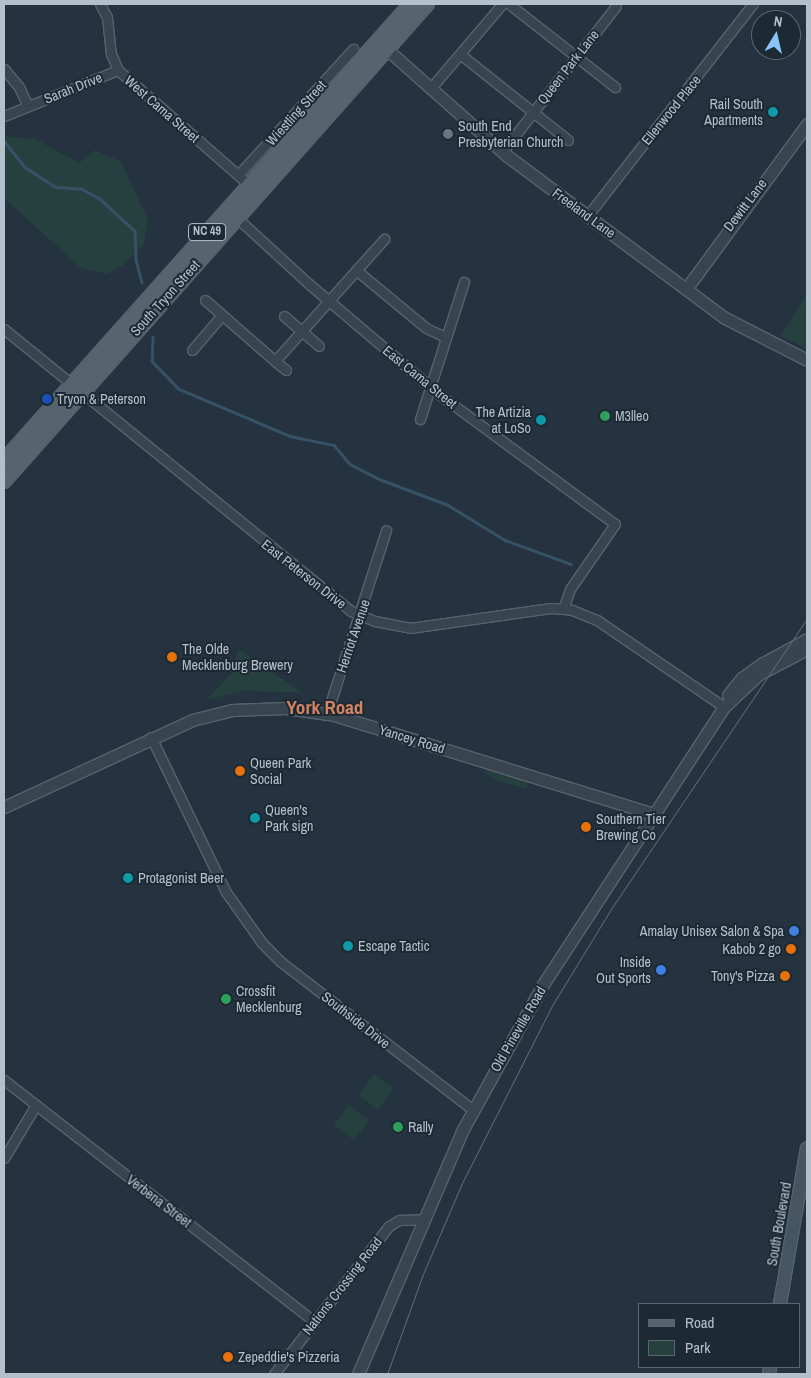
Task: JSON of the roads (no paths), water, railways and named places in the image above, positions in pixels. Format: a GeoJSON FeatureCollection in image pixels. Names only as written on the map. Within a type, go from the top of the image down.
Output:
{"type":"FeatureCollection","features":[{"type":"Feature","properties":{"kind":"main road","name":"South Tryon Street"},"geometry":{"type":"LineString","coordinates":[[4,461],[77,388],[255,189],[382,45],[411,4]]}},
{"type":"Feature","properties":{"kind":"main road","name":"South Tryon Street"},"geometry":{"type":"LineString","coordinates":[[382,45],[427,4]]}},
{"type":"Feature","properties":{"kind":"main road","name":"South Tryon Street"},"geometry":{"type":"LineString","coordinates":[[4,481],[77,388]]}},
{"type":"Feature","properties":{"kind":"main road","name":"South Boulevard"},"geometry":{"type":"LineString","coordinates":[[780,1303],[807,1148]]}},
{"type":"Feature","properties":{"kind":"street","name":"West Cama Street"},"geometry":{"type":"LineString","coordinates":[[100,4],[106,17],[112,54],[118,70],[255,189]]}},
{"type":"Feature","properties":{"kind":"street"},"geometry":{"type":"LineString","coordinates":[[430,89],[502,4]]}},
{"type":"Feature","properties":{"kind":"street"},"geometry":{"type":"LineString","coordinates":[[509,4],[615,87]]}},
{"type":"Feature","properties":{"kind":"street","name":"Ellenwood Place"},"geometry":{"type":"LineString","coordinates":[[588,215],[753,4]]}},
{"type":"Feature","properties":{"kind":"street","name":"Queen Park Lane"},"geometry":{"type":"LineString","coordinates":[[502,152],[616,6]]}},
{"type":"Feature","properties":{"kind":"street","name":"Freeland Lane"},"geometry":{"type":"LineString","coordinates":[[382,45],[502,152],[753,335],[807,360]]}},
{"type":"Feature","properties":{"kind":"street","name":"Wiestling Street"},"geometry":{"type":"LineString","coordinates":[[238,175],[353,49]]}},
{"type":"Feature","properties":{"kind":"street"},"geometry":{"type":"LineString","coordinates":[[460,54],[568,140]]}},
{"type":"Feature","properties":{"kind":"street"},"geometry":{"type":"LineString","coordinates":[[4,70],[19,87],[28,106]]}},
{"type":"Feature","properties":{"kind":"street","name":"Sarah Drive"},"geometry":{"type":"LineString","coordinates":[[4,116],[118,70]]}},
{"type":"Feature","properties":{"kind":"street","name":"Dewitt Lane"},"geometry":{"type":"LineString","coordinates":[[686,288],[807,124]]}},
{"type":"Feature","properties":{"kind":"street","name":"East Cama Street"},"geometry":{"type":"LineString","coordinates":[[232,214],[328,300],[429,385],[615,524],[570,589],[563,608]]}},
{"type":"Feature","properties":{"kind":"street"},"geometry":{"type":"LineString","coordinates":[[275,360],[384,239]]}},
{"type":"Feature","properties":{"kind":"street"},"geometry":{"type":"LineString","coordinates":[[356,270],[426,328],[445,337]]}},
{"type":"Feature","properties":{"kind":"street"},"geometry":{"type":"LineString","coordinates":[[420,419],[429,385],[464,282]]}},
{"type":"Feature","properties":{"kind":"street"},"geometry":{"type":"LineString","coordinates":[[204,300],[286,370]]}},
{"type":"Feature","properties":{"kind":"street"},"geometry":{"type":"LineString","coordinates":[[192,350],[222,315]]}},
{"type":"Feature","properties":{"kind":"street"},"geometry":{"type":"LineString","coordinates":[[284,316],[319,346]]}},
{"type":"Feature","properties":{"kind":"street","name":"East Peterson Drive"},"geometry":{"type":"LineString","coordinates":[[4,329],[288,562],[358,614],[393,625],[428,627],[563,608],[598,620],[724,707]]}},
{"type":"Feature","properties":{"kind":"street","name":"Herriot Avenue"},"geometry":{"type":"LineString","coordinates":[[327,713],[358,614],[368,594],[386,530]]}},
{"type":"Feature","properties":{"kind":"street","name":"Old Pineville Road"},"geometry":{"type":"LineString","coordinates":[[724,707],[728,693],[742,678],[807,639]]}},
{"type":"Feature","properties":{"kind":"street","name":"Old Pineville Road"},"geometry":{"type":"LineString","coordinates":[[358,1374],[423,1218],[472,1110],[542,986],[724,707],[759,674],[807,650]]}},
{"type":"Feature","properties":{"kind":"street","name":"Yancey Road"},"geometry":{"type":"LineString","coordinates":[[4,807],[151,737],[192,720],[232,710],[285,708],[327,713],[653,814]]}},
{"type":"Feature","properties":{"kind":"street","name":"Southside Drive"},"geometry":{"type":"LineString","coordinates":[[151,737],[226,892],[262,943],[281,962],[472,1110]]}},
{"type":"Feature","properties":{"kind":"street","name":"Verbena Street"},"geometry":{"type":"LineString","coordinates":[[4,1080],[314,1322]]}},
{"type":"Feature","properties":{"kind":"street"},"geometry":{"type":"LineString","coordinates":[[4,1158],[36,1105]]}},
{"type":"Feature","properties":{"kind":"street","name":"Nations Crossing Road"},"geometry":{"type":"LineString","coordinates":[[274,1374],[393,1222],[423,1218]]}},
{"type":"Feature","properties":{"kind":"waterway"},"geometry":{"type":"LineString","coordinates":[[4,141],[25,167],[56,187],[82,189],[99,198],[135,231],[136,260],[142,282]]}},
{"type":"Feature","properties":{"kind":"waterway"},"geometry":{"type":"LineString","coordinates":[[153,337],[152,361],[179,389],[290,436],[334,445],[350,464],[382,480],[448,505],[505,540],[571,564]]}},
{"type":"Feature","properties":{"kind":"tram line"},"geometry":{"type":"LineString","coordinates":[[387,1374],[423,1274],[462,1183],[553,1004],[611,909],[807,618]]}},
{"type":"Feature","properties":{"kind":"place","name":"Rail South Apartments"},"geometry":{"type":"Point","coordinates":[773,112]}},
{"type":"Feature","properties":{"kind":"place","name":"South End Presbyterian Church"},"geometry":{"type":"Point","coordinates":[448,134]}},
{"type":"Feature","properties":{"kind":"place","name":"Tryon & Peterson"},"geometry":{"type":"Point","coordinates":[47,399]}},
{"type":"Feature","properties":{"kind":"place","name":"M3lleo"},"geometry":{"type":"Point","coordinates":[605,416]}},
{"type":"Feature","properties":{"kind":"place","name":"The Artizia at LoSo"},"geometry":{"type":"Point","coordinates":[541,420]}},
{"type":"Feature","properties":{"kind":"place","name":"The Olde Mecklenburg Brewery"},"geometry":{"type":"Point","coordinates":[172,657]}},
{"type":"Feature","properties":{"kind":"place","name":"Queen Park Social"},"geometry":{"type":"Point","coordinates":[240,771]}},
{"type":"Feature","properties":{"kind":"place","name":"Queen's Park sign"},"geometry":{"type":"Point","coordinates":[255,818]}},
{"type":"Feature","properties":{"kind":"place","name":"Southern Tier Brewing Co"},"geometry":{"type":"Point","coordinates":[586,827]}},
{"type":"Feature","properties":{"kind":"place","name":"Protagonist Beer"},"geometry":{"type":"Point","coordinates":[128,878]}},
{"type":"Feature","properties":{"kind":"place","name":"Amalay Unisex Salon & Spa"},"geometry":{"type":"Point","coordinates":[794,931]}},
{"type":"Feature","properties":{"kind":"place","name":"Escape Tactic"},"geometry":{"type":"Point","coordinates":[348,946]}},
{"type":"Feature","properties":{"kind":"place","name":"Kabob 2 go"},"geometry":{"type":"Point","coordinates":[791,949]}},
{"type":"Feature","properties":{"kind":"place","name":"Inside Out Sports"},"geometry":{"type":"Point","coordinates":[661,970]}},
{"type":"Feature","properties":{"kind":"place","name":"Tony's Pizza"},"geometry":{"type":"Point","coordinates":[785,976]}},
{"type":"Feature","properties":{"kind":"place","name":"Crossfit Mecklenburg"},"geometry":{"type":"Point","coordinates":[226,999]}},
{"type":"Feature","properties":{"kind":"place","name":"Rally"},"geometry":{"type":"Point","coordinates":[398,1127]}},
{"type":"Feature","properties":{"kind":"place","name":"Zepeddie's Pizzeria"},"geometry":{"type":"Point","coordinates":[228,1357]}},
{"type":"Feature","properties":{"kind":"district","name":"York Road"},"geometry":{"type":"Point","coordinates":[325,708]}}]}
